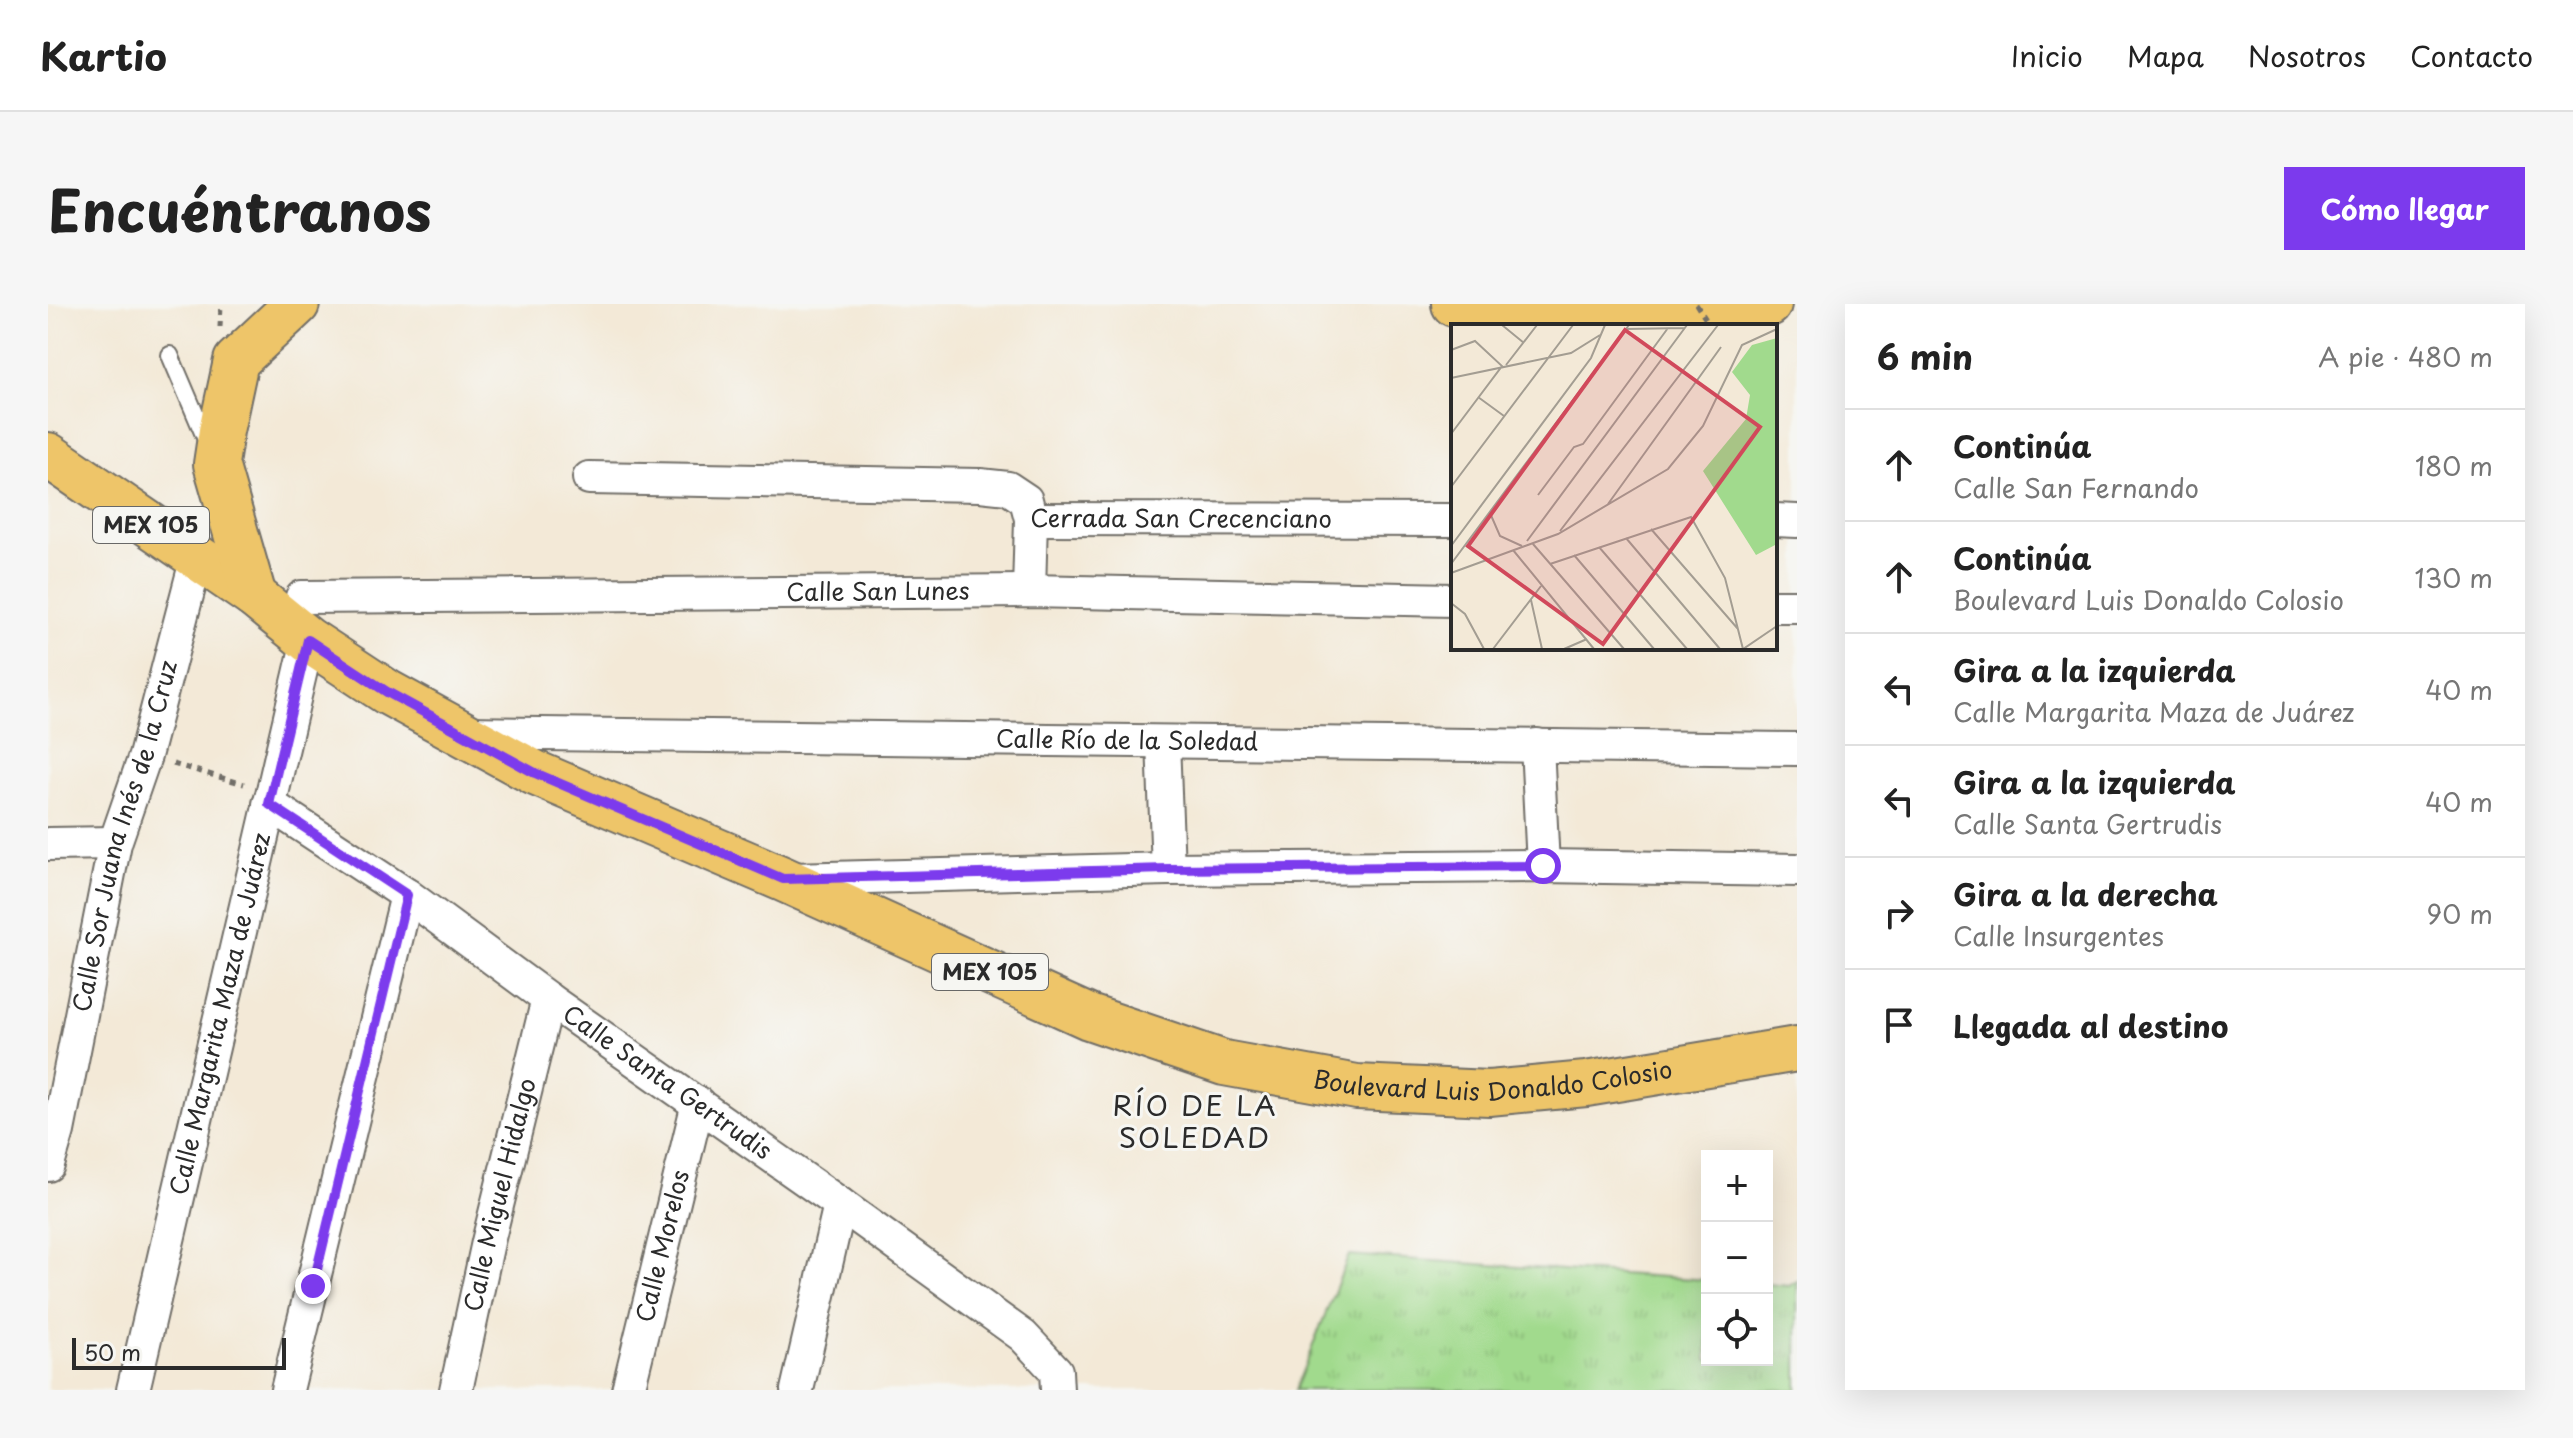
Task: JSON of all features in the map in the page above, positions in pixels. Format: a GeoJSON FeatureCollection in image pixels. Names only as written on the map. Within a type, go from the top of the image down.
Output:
{"type":"FeatureCollection","features":[{"type":"Feature","properties":{"kind":"main road"},"geometry":{"type":"LineString","coordinates":[[254,596],[216,464],[236,361],[297,304]]}},
{"type":"Feature","properties":{"kind":"main road"},"geometry":{"type":"LineString","coordinates":[[1454,304],[1595,307],[1769,304]]}},
{"type":"Feature","properties":{"kind":"main road","name":"Boulevard Luis Donaldo Colosio"},"geometry":{"type":"LineString","coordinates":[[48,455],[254,596],[308,640],[387,692],[535,773],[783,879],[1089,1017],[1224,1063],[1357,1087],[1489,1093],[1586,1084],[1797,1049]]}},
{"type":"Feature","properties":{"kind":"street","name":"Cerrada San Crecenciano"},"geometry":{"type":"LineString","coordinates":[[589,478],[980,485],[1008,488],[1026,500],[1031,519],[1451,520]]}},
{"type":"Feature","properties":{"kind":"street"},"geometry":{"type":"LineString","coordinates":[[1029,591],[1031,519]]}},
{"type":"Feature","properties":{"kind":"street"},"geometry":{"type":"LineString","coordinates":[[1777,520],[1797,521]]}},
{"type":"Feature","properties":{"kind":"street","name":"Calle Sor Juana Inés de la Cruz"},"geometry":{"type":"LineString","coordinates":[[48,1165],[58,1131],[115,843],[145,756],[197,557]]}},
{"type":"Feature","properties":{"kind":"street","name":"Calle San Lunes"},"geometry":{"type":"LineString","coordinates":[[302,597],[1029,591],[1451,600]]}},
{"type":"Feature","properties":{"kind":"street","name":"Calle Margarita Maza de Juárez"},"geometry":{"type":"LineString","coordinates":[[133,1390],[308,640]]}},
{"type":"Feature","properties":{"kind":"street","name":"Calle Río de la Soledad"},"geometry":{"type":"LineString","coordinates":[[458,732],[1797,749]]}},
{"type":"Feature","properties":{"kind":"street"},"geometry":{"type":"LineString","coordinates":[[1163,742],[1168,869]]}},
{"type":"Feature","properties":{"kind":"street"},"geometry":{"type":"LineString","coordinates":[[1537,745],[1543,866]]}},
{"type":"Feature","properties":{"kind":"street","name":"Calle Santa Gertrudis"},"geometry":{"type":"LineString","coordinates":[[271,798],[1023,1336],[1056,1380]]}},
{"type":"Feature","properties":{"kind":"street"},"geometry":{"type":"LineString","coordinates":[[48,844],[115,843]]}},
{"type":"Feature","properties":{"kind":"street"},"geometry":{"type":"LineString","coordinates":[[783,879],[1168,869],[1543,866],[1797,870]]}},
{"type":"Feature","properties":{"kind":"street"},"geometry":{"type":"LineString","coordinates":[[287,1390],[407,895]]}},
{"type":"Feature","properties":{"kind":"street","name":"Calle Miguel Hidalgo"},"geometry":{"type":"LineString","coordinates":[[456,1390],[488,1242],[548,999]]}},
{"type":"Feature","properties":{"kind":"street","name":"Calle Morelos"},"geometry":{"type":"LineString","coordinates":[[628,1390],[698,1103]]}},
{"type":"Feature","properties":{"kind":"street"},"geometry":{"type":"LineString","coordinates":[[797,1390],[840,1204]]}},
{"type":"Feature","properties":{"kind":"lane"},"geometry":{"type":"LineString","coordinates":[[170,355],[216,464]]}},
{"type":"Feature","properties":{"kind":"path"},"geometry":{"type":"LineString","coordinates":[[1696,304],[1709,324]]}},
{"type":"Feature","properties":{"kind":"path"},"geometry":{"type":"LineString","coordinates":[[145,756],[271,798]]}},
{"type":"Feature","properties":{"kind":"green space"},"geometry":{"type":"Polygon","coordinates":[[[1349,1255],[1701,1280],[1701,1366],[1773,1366],[1773,1285],[1789,1286],[1797,1281],[1797,1390],[1295,1390],[1349,1255]]]}},
{"type":"Feature","properties":{"kind":"district","name":"RÍO DE LA SOLEDAD"},"geometry":{"type":"Point","coordinates":[1195,1122]}},
{"type":"Feature","properties":{"kind":"route"},"geometry":{"type":"LineString","coordinates":[[313,1286],[407,895],[269,804],[308,640],[387,692],[535,773],[783,879],[1168,869],[1543,866]]}}]}
